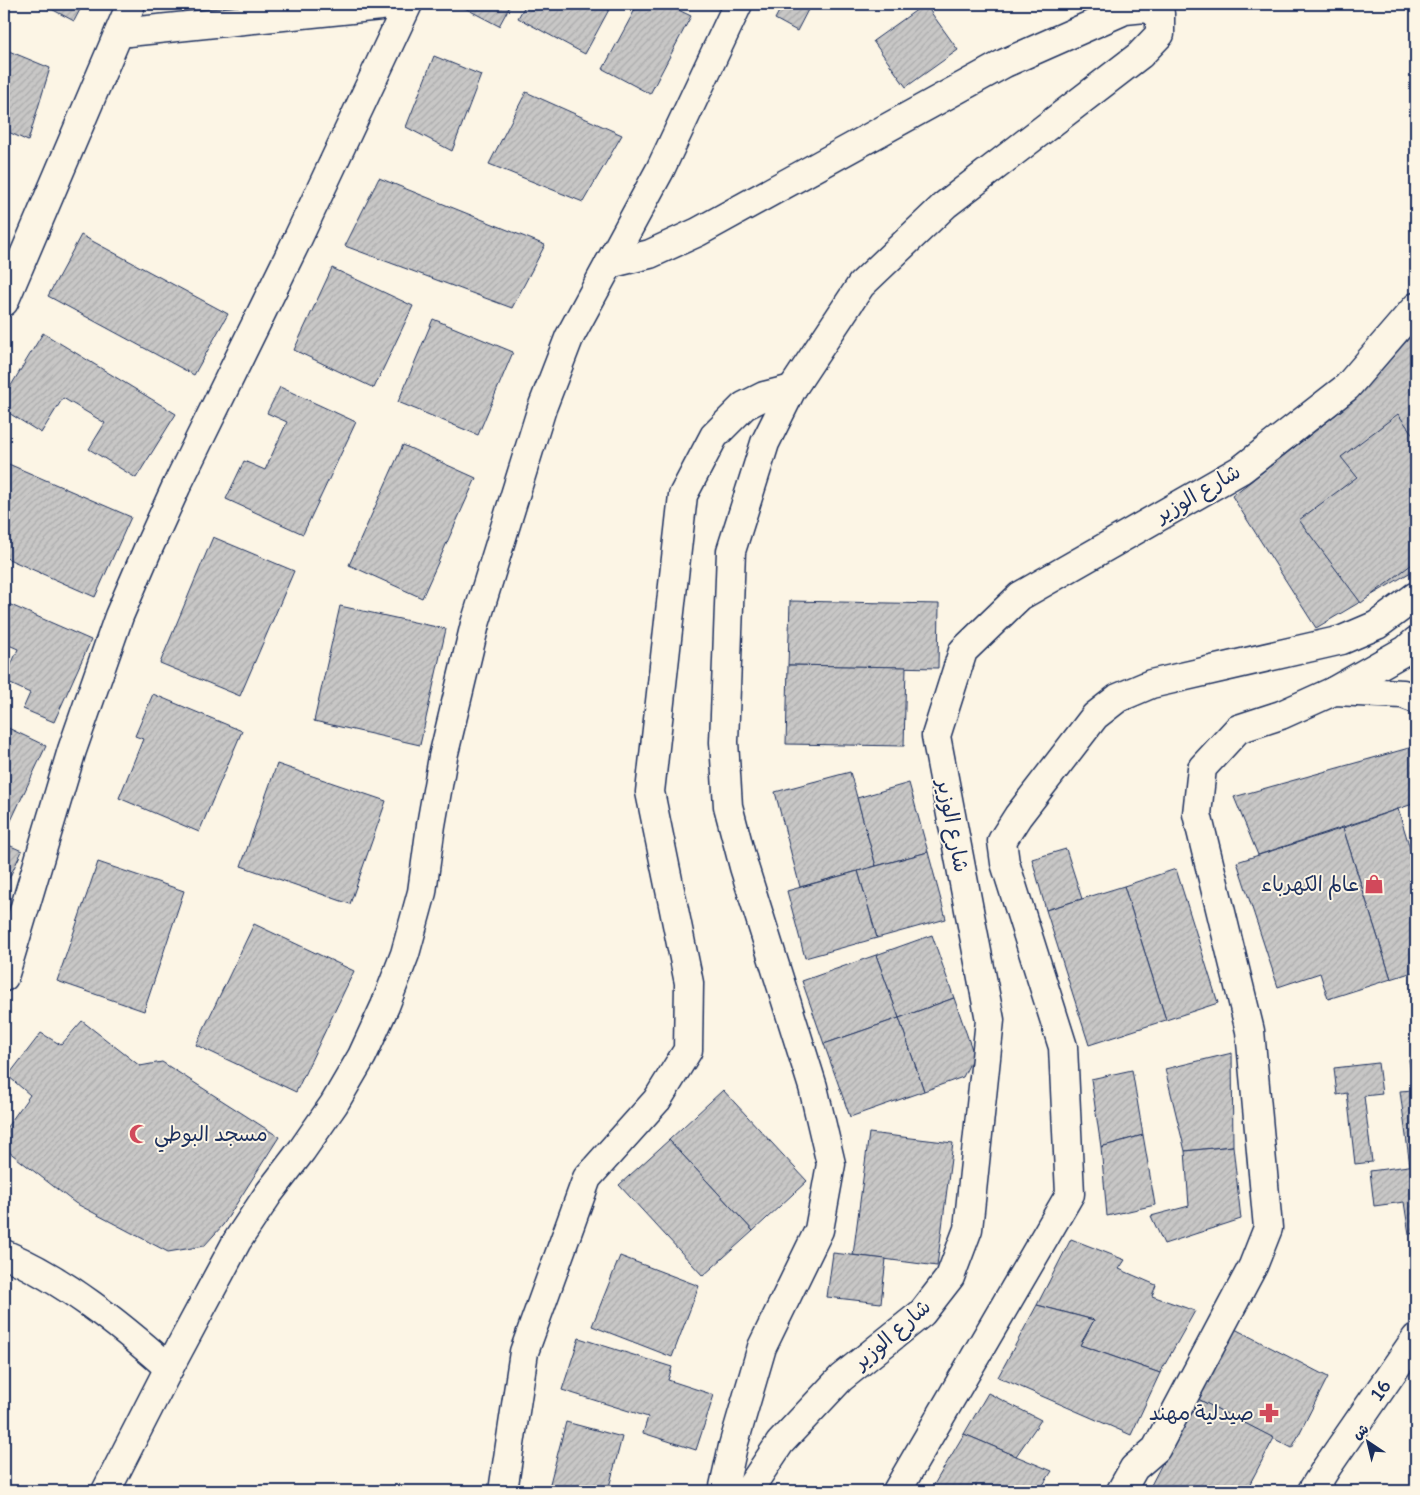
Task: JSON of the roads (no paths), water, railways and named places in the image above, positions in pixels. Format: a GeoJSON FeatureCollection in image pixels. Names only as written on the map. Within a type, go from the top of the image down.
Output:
{"type":"FeatureCollection","features":[{"type":"Feature","properties":{"kind":"street"},"geometry":{"type":"LineString","coordinates":[[4,302],[131,4]]}},
{"type":"Feature","properties":{"kind":"street"},"geometry":{"type":"LineString","coordinates":[[119,33],[400,4]]}},
{"type":"Feature","properties":{"kind":"street"},"geometry":{"type":"LineString","coordinates":[[4,977],[72,750],[119,616],[176,487],[298,238],[408,4]]}},
{"type":"Feature","properties":{"kind":"street"},"geometry":{"type":"LineString","coordinates":[[106,1491],[169,1368],[237,1242],[269,1193],[334,1104],[362,1056],[385,1006],[405,954],[422,892],[431,824],[443,757],[475,624],[542,408],[569,338],[660,170],[738,4]]}},
{"type":"Feature","properties":{"kind":"street"},"geometry":{"type":"LineString","coordinates":[[609,264],[650,254],[698,232],[1005,63],[1125,10],[1145,8],[1160,13],[1160,34],[1140,55],[945,205],[861,285],[792,388],[765,443],[731,551],[724,742],[728,806],[744,866],[813,1087],[831,1164],[818,1230],[762,1347],[733,1446],[723,1491]]}},
{"type":"Feature","properties":{"kind":"street","name":"شارع الوزير"},"geometry":{"type":"LineString","coordinates":[[748,1491],[780,1443],[841,1378],[922,1313],[950,1277],[968,1229],[990,1020],[936,736],[964,651],[1020,596],[1242,469],[1346,387],[1416,307]]}},
{"type":"Feature","properties":{"kind":"street"},"geometry":{"type":"LineString","coordinates":[[503,1491],[524,1352],[588,1178],[657,1100],[688,1050],[690,983],[650,792],[683,495],[714,436],[744,406],[764,396],[792,388]]}},
{"type":"Feature","properties":{"kind":"street"},"geometry":{"type":"LineString","coordinates":[[897,1491],[1070,1194],[1063,1047],[1005,863],[1002,841],[1018,816],[1095,716],[1118,698],[1151,684],[1342,640],[1377,625],[1416,596]]}},
{"type":"Feature","properties":{"kind":"street"},"geometry":{"type":"LineString","coordinates":[[1121,1491],[1134,1468],[1156,1449],[1253,1266],[1268,1228],[1250,1031],[1197,814],[1202,768],[1238,730],[1281,715],[1334,691],[1406,650],[1416,641]]}},
{"type":"Feature","properties":{"kind":"street"},"geometry":{"type":"LineString","coordinates":[[1334,691],[1403,694],[1416,699]]}},
{"type":"Feature","properties":{"kind":"street"},"geometry":{"type":"LineString","coordinates":[[4,1254],[72,1292],[138,1340],[169,1368]]}},
{"type":"Feature","properties":{"kind":"street","name":"16"},"geometry":{"type":"LineString","coordinates":[[1312,1491],[1416,1338]]}},
{"type":"Feature","properties":{"kind":"place","name":"عالم الكهرباء"},"geometry":{"type":"Point","coordinates":[1374,884]}},
{"type":"Feature","properties":{"kind":"place","name":"مسجد البوطي"},"geometry":{"type":"Point","coordinates":[139,1134]}},
{"type":"Feature","properties":{"kind":"place","name":"صيدلية مهند"},"geometry":{"type":"Point","coordinates":[1269,1413]}}]}
